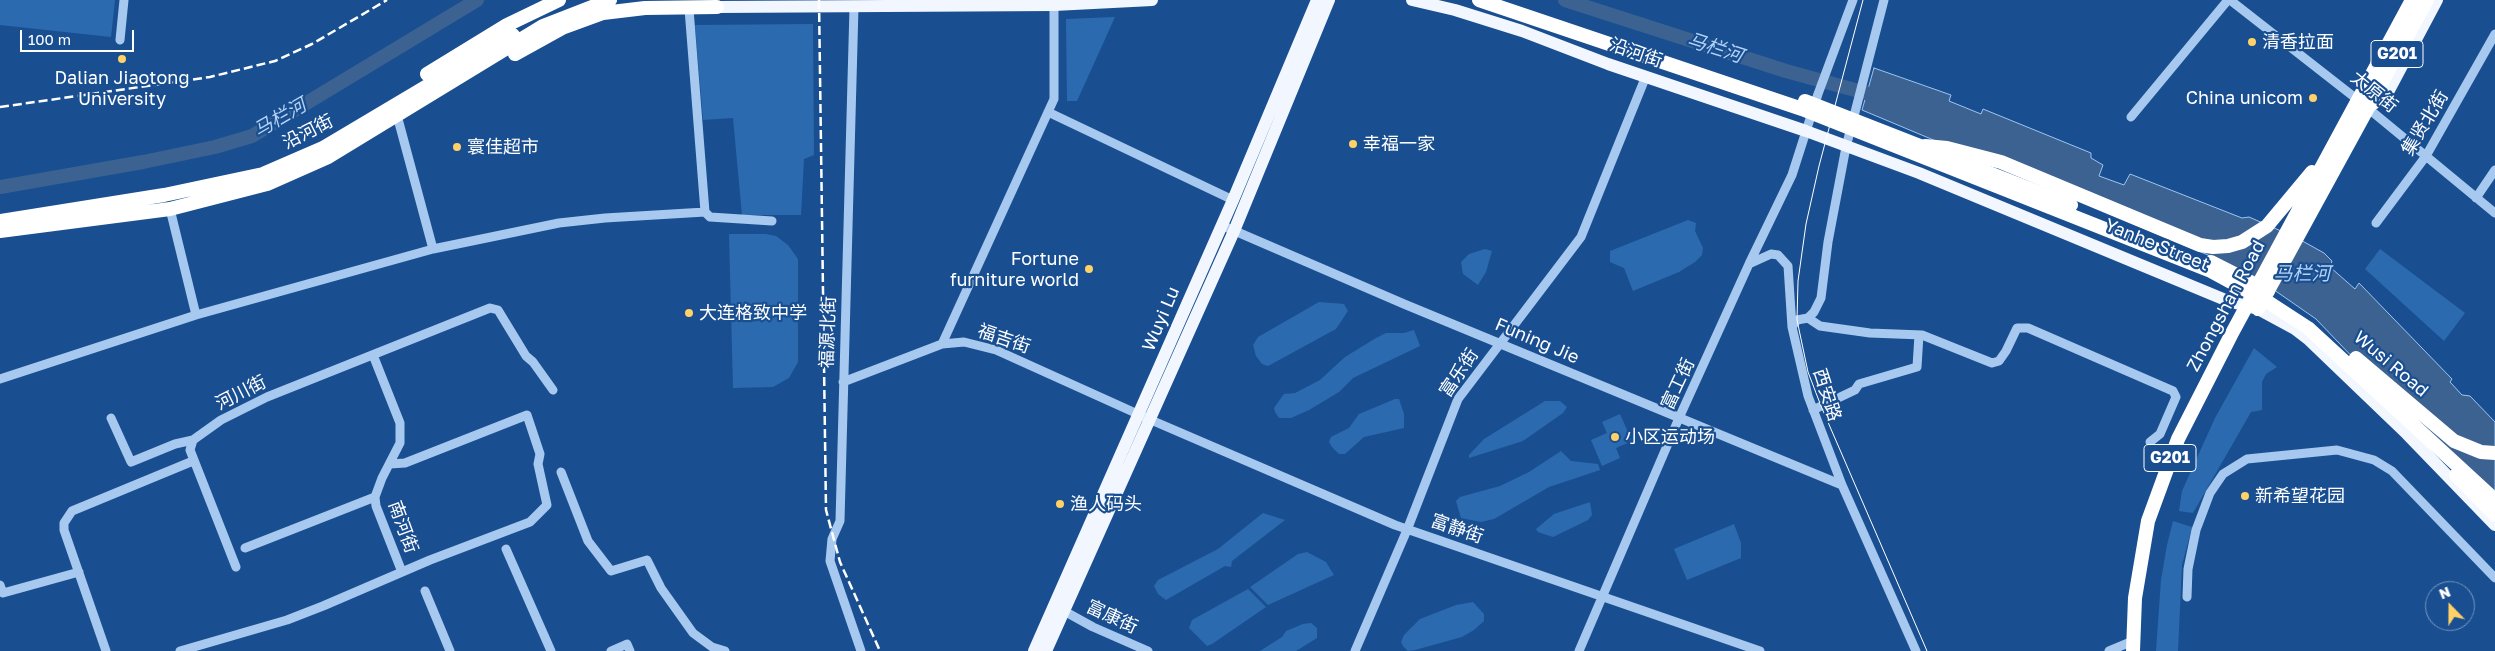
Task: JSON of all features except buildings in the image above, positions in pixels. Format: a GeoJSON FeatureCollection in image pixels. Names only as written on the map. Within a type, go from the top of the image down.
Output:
{"type":"FeatureCollection","features":[{"type":"Feature","properties":{"kind":"highway"},"geometry":{"type":"LineString","coordinates":[[263,174],[339,130],[506,25],[559,0]]}},
{"type":"Feature","properties":{"kind":"highway"},"geometry":{"type":"LineString","coordinates":[[488,54],[541,20],[589,0]]}},
{"type":"Feature","properties":{"kind":"highway"},"geometry":{"type":"LineString","coordinates":[[488,54],[543,26],[610,0]]}},
{"type":"Feature","properties":{"kind":"highway"},"geometry":{"type":"LineString","coordinates":[[339,150],[562,28],[603,13],[652,0]]}},
{"type":"Feature","properties":{"kind":"highway"},"geometry":{"type":"LineString","coordinates":[[1479,0],[1802,109],[2211,271],[2268,302],[2308,328],[2495,500]]}},
{"type":"Feature","properties":{"kind":"highway"},"geometry":{"type":"LineString","coordinates":[[1500,0],[1806,101],[1924,146],[2234,272],[2311,320],[2454,441],[2481,452],[2495,453]]}},
{"type":"Feature","properties":{"kind":"highway","name":"Zhongshan Road"},"geometry":{"type":"LineString","coordinates":[[2133,646],[2139,572],[2151,508],[2178,438],[2252,308],[2363,104],[2412,0]]}},
{"type":"Feature","properties":{"kind":"highway","name":"Zhongshan Road"},"geometry":{"type":"LineString","coordinates":[[2297,226],[2335,142],[2363,104],[2427,0]]}},
{"type":"Feature","properties":{"kind":"highway"},"geometry":{"type":"LineString","coordinates":[[603,13],[686,4],[717,7]]}},
{"type":"Feature","properties":{"kind":"highway","name":"沿河街"},"geometry":{"type":"LineString","coordinates":[[104,210],[263,174],[323,148],[488,54]]}},
{"type":"Feature","properties":{"kind":"highway","name":"沿河街"},"geometry":{"type":"LineString","coordinates":[[104,210],[170,209],[267,184],[339,150],[488,54]]}},
{"type":"Feature","properties":{"kind":"highway"},"geometry":{"type":"LineString","coordinates":[[1924,146],[1947,148],[2001,162],[2200,244],[2213,247],[2228,246],[2242,242],[2267,226],[2278,215],[2335,142]]}},
{"type":"Feature","properties":{"kind":"highway"},"geometry":{"type":"LineString","coordinates":[[0,217],[104,210]]}},
{"type":"Feature","properties":{"kind":"highway"},"geometry":{"type":"LineString","coordinates":[[0,232],[69,222],[104,210]]}},
{"type":"Feature","properties":{"kind":"highway"},"geometry":{"type":"LineString","coordinates":[[0,221],[54,213]]}},
{"type":"Feature","properties":{"kind":"highway"},"geometry":{"type":"LineString","coordinates":[[2362,377],[2495,515]]}},
{"type":"Feature","properties":{"kind":"main road"},"geometry":{"type":"LineString","coordinates":[[717,7],[1054,5],[1152,0]]}},
{"type":"Feature","properties":{"kind":"main road","name":"Wuyi Lu"},"geometry":{"type":"LineString","coordinates":[[1046,651],[1145,417],[1221,225],[1316,0]]}},
{"type":"Feature","properties":{"kind":"main road","name":"Wuyi Lu"},"geometry":{"type":"LineString","coordinates":[[1034,651],[1234,230],[1329,0]]}},
{"type":"Feature","properties":{"kind":"main road","name":"沿河街"},"geometry":{"type":"LineString","coordinates":[[1412,0],[1455,10],[1522,31],[1806,131],[1846,147]]}},
{"type":"Feature","properties":{"kind":"main road"},"geometry":{"type":"LineString","coordinates":[[2363,104],[2388,94],[2437,0]]}},
{"type":"Feature","properties":{"kind":"main road","name":"Yanhe Street"},"geometry":{"type":"LineString","coordinates":[[1846,147],[1919,173],[2228,301],[2252,308],[2295,329],[2308,339],[2406,434],[2495,525]]}},
{"type":"Feature","properties":{"kind":"street"},"geometry":{"type":"LineString","coordinates":[[120,40],[124,0]]}},
{"type":"Feature","properties":{"kind":"street"},"geometry":{"type":"LineString","coordinates":[[1806,131],[1853,0]]}},
{"type":"Feature","properties":{"kind":"street"},"geometry":{"type":"LineString","coordinates":[[1792,327],[1797,320],[1808,318],[1814,312],[1821,298],[1828,242],[1846,147],[1884,0]]}},
{"type":"Feature","properties":{"kind":"street"},"geometry":{"type":"LineString","coordinates":[[2131,117],[2229,0]]}},
{"type":"Feature","properties":{"kind":"street","name":"太原街"},"geometry":{"type":"LineString","coordinates":[[2229,0],[2363,104],[2495,213]]}},
{"type":"Feature","properties":{"kind":"street"},"geometry":{"type":"LineString","coordinates":[[686,4],[705,212],[710,217],[772,221]]}},
{"type":"Feature","properties":{"kind":"street"},"geometry":{"type":"LineString","coordinates":[[942,344],[1054,99],[1054,5]]}},
{"type":"Feature","properties":{"kind":"street","name":"福源北街"},"geometry":{"type":"LineString","coordinates":[[854,7],[840,521],[832,539],[830,561],[861,651]]}},
{"type":"Feature","properties":{"kind":"street","name":"集贤北街"},"geometry":{"type":"LineString","coordinates":[[2376,223],[2426,156],[2495,34]]}},
{"type":"Feature","properties":{"kind":"street","name":"富乐街"},"geometry":{"type":"LineString","coordinates":[[1355,651],[1407,530],[1458,399],[1582,237],[1646,76]]}},
{"type":"Feature","properties":{"kind":"street"},"geometry":{"type":"LineString","coordinates":[[1048,112],[1233,200]]}},
{"type":"Feature","properties":{"kind":"street"},"geometry":{"type":"LineString","coordinates":[[398,119],[433,249]]}},
{"type":"Feature","properties":{"kind":"street","name":"富工街"},"geometry":{"type":"LineString","coordinates":[[1579,651],[1679,418],[1749,264],[1792,176],[1806,131]]}},
{"type":"Feature","properties":{"kind":"street"},"geometry":{"type":"LineString","coordinates":[[2476,198],[2495,170]]}},
{"type":"Feature","properties":{"kind":"street"},"geometry":{"type":"LineString","coordinates":[[170,209],[196,314]]}},
{"type":"Feature","properties":{"kind":"street"},"geometry":{"type":"LineString","coordinates":[[0,378],[196,314],[433,249],[559,223],[605,218],[705,212]]}},
{"type":"Feature","properties":{"kind":"street","name":"Funing Jie"},"geometry":{"type":"LineString","coordinates":[[1221,225],[1842,485]]}},
{"type":"Feature","properties":{"kind":"street","name":"西安路"},"geometry":{"type":"LineString","coordinates":[[1749,264],[1772,254],[1785,260],[1790,274],[1792,327],[1796,352],[1813,410],[1842,485],[1916,651]]}},
{"type":"Feature","properties":{"kind":"street","name":"河川街"},"geometry":{"type":"LineString","coordinates":[[193,440],[221,420],[267,397],[490,308],[498,310],[502,315],[526,356],[533,362],[553,390]]}},
{"type":"Feature","properties":{"kind":"street"},"geometry":{"type":"LineString","coordinates":[[1808,318],[1820,326],[1870,333],[1919,335],[1992,363],[1999,361],[2017,328],[2028,328],[2173,392],[2176,397],[2160,434],[2150,442]]}},
{"type":"Feature","properties":{"kind":"street"},"geometry":{"type":"LineString","coordinates":[[1813,410],[1854,390],[1859,384],[1917,367],[1919,335]]}},
{"type":"Feature","properties":{"kind":"street","name":"福吉街"},"geometry":{"type":"LineString","coordinates":[[843,382],[942,344],[964,342],[996,350],[1145,417]]}},
{"type":"Feature","properties":{"kind":"street","name":"南河街"},"geometry":{"type":"LineString","coordinates":[[373,355],[400,423],[400,443],[382,478],[375,497],[376,506],[402,572]]}},
{"type":"Feature","properties":{"kind":"street"},"geometry":{"type":"LineString","coordinates":[[180,651],[200,649],[287,620],[402,572],[530,522],[547,505],[538,464],[540,454],[527,415],[405,463],[390,464]]}},
{"type":"Feature","properties":{"kind":"street","name":"富静街"},"geometry":{"type":"LineString","coordinates":[[1145,417],[1407,530],[1602,595],[1760,651]]}},
{"type":"Feature","properties":{"kind":"street"},"geometry":{"type":"LineString","coordinates":[[112,418],[131,462],[175,444],[193,440],[190,450],[193,461],[236,567]]}},
{"type":"Feature","properties":{"kind":"street"},"geometry":{"type":"LineString","coordinates":[[2186,597],[2188,569],[2196,530],[2210,493],[2223,474],[2247,459],[2337,450],[2374,460],[2392,471],[2495,578]]}},
{"type":"Feature","properties":{"kind":"street"},"geometry":{"type":"LineString","coordinates":[[106,651],[64,530],[64,523],[72,511],[193,461]]}},
{"type":"Feature","properties":{"kind":"street"},"geometry":{"type":"LineString","coordinates":[[561,472],[588,541],[611,571],[647,560],[661,588],[693,633],[712,647],[725,651]]}},
{"type":"Feature","properties":{"kind":"street"},"geometry":{"type":"LineString","coordinates":[[245,548],[375,497]]}},
{"type":"Feature","properties":{"kind":"street"},"geometry":{"type":"LineString","coordinates":[[506,550],[551,651]]}},
{"type":"Feature","properties":{"kind":"street"},"geometry":{"type":"LineString","coordinates":[[0,585],[3,593],[79,572]]}},
{"type":"Feature","properties":{"kind":"street"},"geometry":{"type":"LineString","coordinates":[[425,591],[450,651]]}},
{"type":"Feature","properties":{"kind":"street","name":"富康街"},"geometry":{"type":"LineString","coordinates":[[1064,611],[1092,627],[1148,651]]}},
{"type":"Feature","properties":{"kind":"street"},"geometry":{"type":"LineString","coordinates":[[2109,651],[2133,646]]}},
{"type":"Feature","properties":{"kind":"street"},"geometry":{"type":"LineString","coordinates":[[611,651],[629,648]]}},
{"type":"Feature","properties":{"kind":"shaded area"},"geometry":{"type":"Polygon","coordinates":[[[0,0],[115,0],[111,37],[0,25],[0,0]]]}},
{"type":"Feature","properties":{"kind":"shaded area"},"geometry":{"type":"Polygon","coordinates":[[[1115,17],[1077,101],[1067,101],[1066,19],[1115,17]]]}},
{"type":"Feature","properties":{"kind":"shaded area"},"geometry":{"type":"Polygon","coordinates":[[[813,24],[814,155],[804,159],[801,215],[742,215],[733,118],[703,120],[695,25],[813,24]]]}},
{"type":"Feature","properties":{"kind":"shaded area"},"geometry":{"type":"Polygon","coordinates":[[[1688,220],[1696,223],[1695,231],[1703,248],[1702,255],[1679,272],[1633,291],[1624,268],[1610,262],[1610,251],[1688,220]]]}},
{"type":"Feature","properties":{"kind":"shaded area"},"geometry":{"type":"Polygon","coordinates":[[[729,234],[766,234],[776,236],[788,245],[798,259],[798,362],[789,378],[773,387],[733,388],[729,234]]]}},
{"type":"Feature","properties":{"kind":"shaded area"},"geometry":{"type":"Polygon","coordinates":[[[1485,249],[1492,251],[1486,272],[1478,285],[1463,274],[1461,262],[1469,254],[1485,249]]]}},
{"type":"Feature","properties":{"kind":"shaded area"},"geometry":{"type":"Polygon","coordinates":[[[2380,249],[2465,313],[2444,341],[2365,269],[2380,249]]]}},
{"type":"Feature","properties":{"kind":"shaded area"},"geometry":{"type":"Polygon","coordinates":[[[1319,302],[1344,304],[1348,311],[1336,329],[1268,366],[1262,364],[1256,356],[1253,345],[1258,337],[1319,302]]]}},
{"type":"Feature","properties":{"kind":"shaded area"},"geometry":{"type":"Polygon","coordinates":[[[1414,330],[1420,346],[1353,378],[1339,392],[1309,410],[1291,418],[1279,418],[1275,412],[1274,408],[1284,394],[1295,393],[1320,380],[1345,357],[1376,338],[1386,333],[1404,333],[1414,330]]]}},
{"type":"Feature","properties":{"kind":"shaded area"},"geometry":{"type":"Polygon","coordinates":[[[2254,348],[2277,367],[2266,374],[2262,382],[2262,410],[2251,412],[2193,513],[2179,511],[2182,491],[2215,418],[2254,348]]]}},
{"type":"Feature","properties":{"kind":"shaded area"},"geometry":{"type":"Polygon","coordinates":[[[1399,399],[1404,414],[1404,428],[1364,437],[1345,454],[1339,454],[1332,447],[1329,442],[1331,437],[1349,428],[1359,414],[1399,399]]]}},
{"type":"Feature","properties":{"kind":"shaded area"},"geometry":{"type":"Polygon","coordinates":[[[1545,401],[1560,401],[1567,407],[1563,413],[1523,441],[1469,458],[1469,455],[1484,439],[1545,401]]]}},
{"type":"Feature","properties":{"kind":"shaded area","name":"小区运动场"},"geometry":{"type":"Polygon","coordinates":[[[1620,414],[1632,441],[1616,448],[1620,458],[1602,466],[1591,440],[1607,433],[1602,422],[1620,414]]]}},
{"type":"Feature","properties":{"kind":"shaded area"},"geometry":{"type":"Polygon","coordinates":[[[1561,451],[1571,461],[1598,464],[1600,470],[1549,487],[1494,519],[1481,522],[1461,518],[1456,501],[1460,497],[1500,486],[1529,472],[1561,451]]]}},
{"type":"Feature","properties":{"kind":"shaded area"},"geometry":{"type":"Polygon","coordinates":[[[1590,502],[1592,515],[1588,520],[1553,537],[1538,532],[1536,529],[1554,514],[1590,502]]]}},
{"type":"Feature","properties":{"kind":"shaded area"},"geometry":{"type":"Polygon","coordinates":[[[1263,513],[1285,520],[1232,561],[1231,567],[1225,566],[1166,600],[1158,594],[1154,586],[1158,580],[1218,549],[1263,513]]]}},
{"type":"Feature","properties":{"kind":"shaded area"},"geometry":{"type":"Polygon","coordinates":[[[2173,521],[2192,527],[2182,565],[2178,651],[2156,651],[2161,580],[2173,521]]]}},
{"type":"Feature","properties":{"kind":"shaded area"},"geometry":{"type":"Polygon","coordinates":[[[1734,524],[1741,543],[1741,558],[1687,580],[1674,549],[1734,524]]]}},
{"type":"Feature","properties":{"kind":"shaded area"},"geometry":{"type":"Polygon","coordinates":[[[1307,552],[1326,562],[1334,575],[1268,605],[1250,587],[1298,554],[1307,552]]]}},
{"type":"Feature","properties":{"kind":"shaded area"},"geometry":{"type":"Polygon","coordinates":[[[1248,589],[1266,607],[1212,644],[1207,646],[1189,628],[1192,620],[1248,589]]]}},
{"type":"Feature","properties":{"kind":"shaded area"},"geometry":{"type":"Polygon","coordinates":[[[1473,602],[1484,614],[1484,621],[1474,630],[1462,637],[1415,650],[1408,651],[1403,646],[1401,642],[1404,635],[1420,619],[1456,605],[1473,602]]]}},
{"type":"Feature","properties":{"kind":"shaded area"},"geometry":{"type":"Polygon","coordinates":[[[1311,623],[1317,628],[1317,638],[1296,651],[1260,651],[1282,637],[1286,631],[1311,623]]]}},
{"type":"Feature","properties":{"kind":"water","name":"马栏河"},"geometry":{"type":"Polygon","coordinates":[[[1874,68],[1951,95],[1949,101],[1981,114],[1983,109],[2091,153],[2091,158],[2103,165],[2099,176],[2124,185],[2130,174],[2242,218],[2249,217],[2297,238],[2324,253],[2332,261],[2330,267],[2355,289],[2359,283],[2452,379],[2450,382],[2462,395],[2470,396],[2495,422],[2495,506],[2316,319],[2267,285],[2227,263],[1862,110],[1874,68]]]}},
{"type":"Feature","properties":{"kind":"waterway","name":"马栏河"},"geometry":{"type":"LineString","coordinates":[[0,187],[143,162],[215,147],[252,136],[477,0]]}},
{"type":"Feature","properties":{"kind":"waterway","name":"马栏河"},"geometry":{"type":"LineString","coordinates":[[1565,0],[1786,71],[1866,93]]}},
{"type":"Feature","properties":{"kind":"tram line"},"geometry":{"type":"LineString","coordinates":[[1863,0],[1819,166],[1806,224],[1798,281],[1797,320],[1808,372],[1821,406],[1927,651]]}},
{"type":"Feature","properties":{"kind":"railway"},"geometry":{"type":"LineString","coordinates":[[0,107],[210,77],[275,61],[312,44],[387,0]]}},
{"type":"Feature","properties":{"kind":"railway"},"geometry":{"type":"LineString","coordinates":[[819,0],[826,510],[840,562],[880,651]]}},
{"type":"Feature","properties":{"kind":"place","name":"清香拉面"},"geometry":{"type":"Point","coordinates":[2252,42]}},
{"type":"Feature","properties":{"kind":"place","name":"Dalian Jiaotong University"},"geometry":{"type":"Point","coordinates":[122,59]}},
{"type":"Feature","properties":{"kind":"place","name":"China unicom"},"geometry":{"type":"Point","coordinates":[2313,98]}},
{"type":"Feature","properties":{"kind":"place","name":"幸福一家"},"geometry":{"type":"Point","coordinates":[1353,144]}},
{"type":"Feature","properties":{"kind":"place","name":"寰佳超市"},"geometry":{"type":"Point","coordinates":[457,147]}},
{"type":"Feature","properties":{"kind":"place","name":"Fortune furniture world"},"geometry":{"type":"Point","coordinates":[1089,269]}},
{"type":"Feature","properties":{"kind":"place","name":"大连格致中学"},"geometry":{"type":"Point","coordinates":[689,313]}},
{"type":"Feature","properties":{"kind":"place","name":"小区运动场"},"geometry":{"type":"Point","coordinates":[1615,437]}},
{"type":"Feature","properties":{"kind":"place","name":"新希望花园"},"geometry":{"type":"Point","coordinates":[2245,496]}},
{"type":"Feature","properties":{"kind":"place","name":"渔人码头"},"geometry":{"type":"Point","coordinates":[1060,504]}}]}
